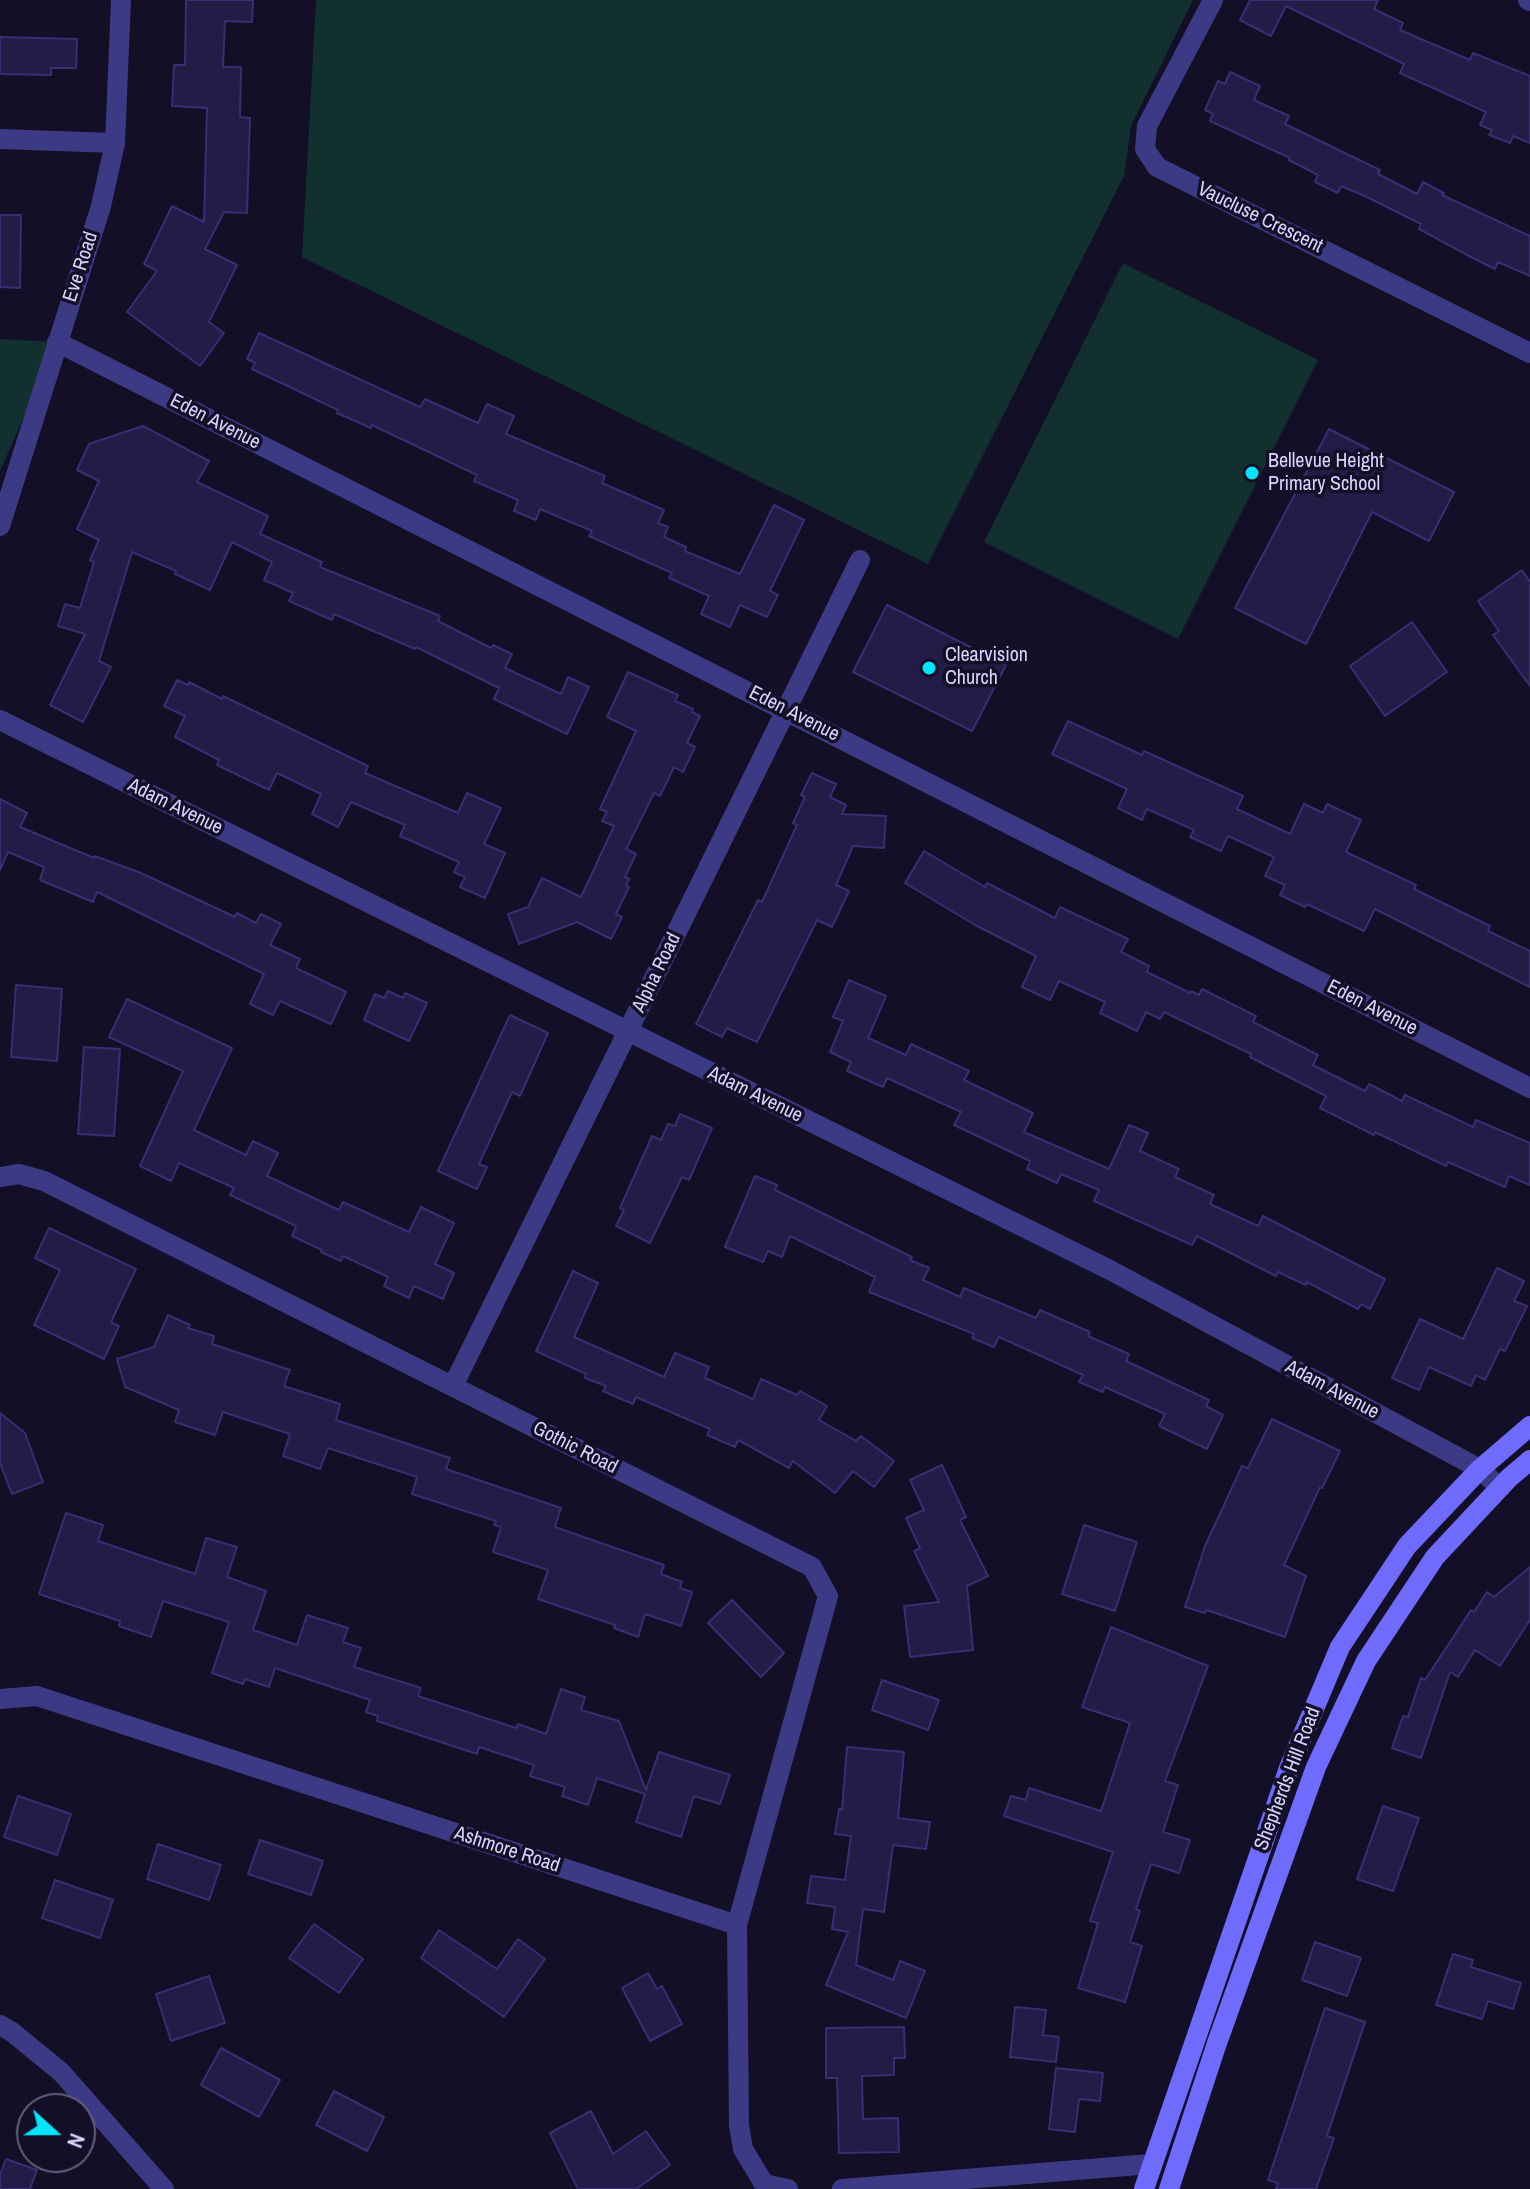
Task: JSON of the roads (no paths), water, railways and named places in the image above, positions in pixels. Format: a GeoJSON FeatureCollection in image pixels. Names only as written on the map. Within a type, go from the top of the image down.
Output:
{"type":"FeatureCollection","features":[{"type":"Feature","properties":{"kind":"main road","name":"Shepherds Hill Road"},"geometry":{"type":"LineString","coordinates":[[1144,2189],[1289,1768],[1340,1647],[1407,1546],[1480,1469],[1530,1426]]}},
{"type":"Feature","properties":{"kind":"main road","name":"Shepherds Hill Road"},"geometry":{"type":"LineString","coordinates":[[1169,2189],[1217,2043],[1322,1754],[1366,1661],[1435,1557],[1530,1460]]}},
{"type":"Feature","properties":{"kind":"street","name":"Eve Road"},"geometry":{"type":"LineString","coordinates":[[0,526],[101,206],[115,143],[121,0]]}},
{"type":"Feature","properties":{"kind":"street","name":"Vaucluse Crescent"},"geometry":{"type":"LineString","coordinates":[[1213,0],[1147,126],[1145,149],[1157,167],[1530,353]]}},
{"type":"Feature","properties":{"kind":"street"},"geometry":{"type":"LineString","coordinates":[[0,139],[115,143]]}},
{"type":"Feature","properties":{"kind":"street","name":"Eden Avenue"},"geometry":{"type":"LineString","coordinates":[[57,342],[1530,1088]]}},
{"type":"Feature","properties":{"kind":"street","name":"Alpha Road"},"geometry":{"type":"LineString","coordinates":[[453,1386],[860,560]]}},
{"type":"Feature","properties":{"kind":"street","name":"Adam Avenue"},"geometry":{"type":"LineString","coordinates":[[0,720],[1110,1270],[1480,1469],[1500,1488]]}},
{"type":"Feature","properties":{"kind":"street","name":"Gothic Road"},"geometry":{"type":"LineString","coordinates":[[0,1177],[19,1174],[44,1181],[812,1567],[828,1596],[737,1925]]}},
{"type":"Feature","properties":{"kind":"street","name":"Ashmore Road"},"geometry":{"type":"LineString","coordinates":[[0,1699],[37,1696],[737,1925]]}},
{"type":"Feature","properties":{"kind":"street"},"geometry":{"type":"LineString","coordinates":[[737,1925],[739,2125],[743,2149],[764,2184],[788,2189]]}},
{"type":"Feature","properties":{"kind":"street"},"geometry":{"type":"LineString","coordinates":[[0,2025],[61,2072],[164,2189]]}},
{"type":"Feature","properties":{"kind":"street"},"geometry":{"type":"LineString","coordinates":[[842,2189],[1151,2164]]}},
{"type":"Feature","properties":{"kind":"place","name":"Bellevue Height Primary School"},"geometry":{"type":"Point","coordinates":[1252,473]}},
{"type":"Feature","properties":{"kind":"place","name":"Clearvision Church"},"geometry":{"type":"Point","coordinates":[929,668]}}]}
